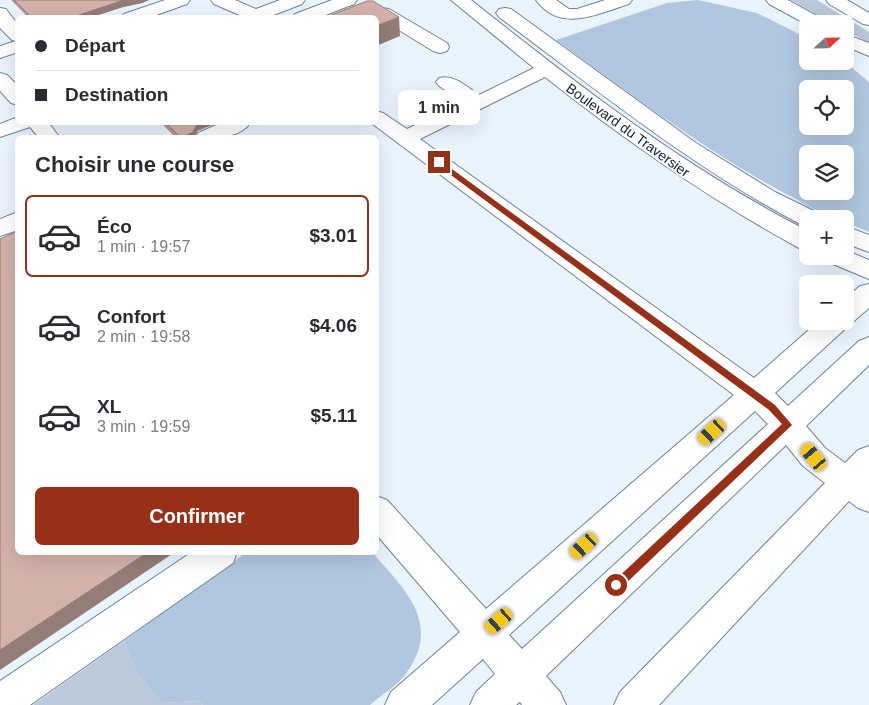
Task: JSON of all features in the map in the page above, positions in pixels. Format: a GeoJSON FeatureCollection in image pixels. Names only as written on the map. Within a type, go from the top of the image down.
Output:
{"type":"FeatureCollection","features":[{"type":"Feature","properties":{"kind":"main road"},"geometry":{"type":"LineString","coordinates":[[138,15],[181,0]]}},
{"type":"Feature","properties":{"kind":"main road"},"geometry":{"type":"LineString","coordinates":[[255,15],[296,0]]}},
{"type":"Feature","properties":{"kind":"main road"},"geometry":{"type":"LineString","coordinates":[[309,15],[348,0]]}},
{"type":"Feature","properties":{"kind":"main road","name":"Boulevard du Traversier"},"geometry":{"type":"LineString","coordinates":[[460,0],[666,160],[736,205],[799,237]]}},
{"type":"Feature","properties":{"kind":"main road"},"geometry":{"type":"LineString","coordinates":[[545,0],[565,14]]}},
{"type":"Feature","properties":{"kind":"main road"},"geometry":{"type":"LineString","coordinates":[[524,28],[565,14],[578,14],[623,0]]}},
{"type":"Feature","properties":{"kind":"main road"},"geometry":{"type":"LineString","coordinates":[[775,0],[802,15]]}},
{"type":"Feature","properties":{"kind":"main road"},"geometry":{"type":"LineString","coordinates":[[835,0],[869,20]]}},
{"type":"Feature","properties":{"kind":"main road","name":"Boulevard du Traversier"},"geometry":{"type":"LineString","coordinates":[[494,4],[688,148],[759,192],[799,213]]}},
{"type":"Feature","properties":{"kind":"main road"},"geometry":{"type":"LineString","coordinates":[[213,5],[248,15]]}},
{"type":"Feature","properties":{"kind":"main road"},"geometry":{"type":"LineString","coordinates":[[366,15],[374,12],[383,13],[440,47]]}},
{"type":"Feature","properties":{"kind":"main road"},"geometry":{"type":"LineString","coordinates":[[0,13],[5,23],[15,33]]}},
{"type":"Feature","properties":{"kind":"main road"},"geometry":{"type":"LineString","coordinates":[[854,43],[869,50]]}},
{"type":"Feature","properties":{"kind":"main road"},"geometry":{"type":"LineString","coordinates":[[854,45],[869,55]]}},
{"type":"Feature","properties":{"kind":"main road"},"geometry":{"type":"LineString","coordinates":[[0,52],[15,47]]}},
{"type":"Feature","properties":{"kind":"main road"},"geometry":{"type":"LineString","coordinates":[[406,138],[476,102],[547,69]]}},
{"type":"Feature","properties":{"kind":"main road"},"geometry":{"type":"LineString","coordinates":[[0,79],[15,96]]}},
{"type":"Feature","properties":{"kind":"main road"},"geometry":{"type":"LineString","coordinates":[[446,82],[476,102]]}},
{"type":"Feature","properties":{"kind":"main road"},"geometry":{"type":"LineString","coordinates":[[0,110],[15,104]]}},
{"type":"Feature","properties":{"kind":"main road"},"geometry":{"type":"LineString","coordinates":[[379,119],[772,407],[814,457],[862,480],[633,705]]}},
{"type":"Feature","properties":{"kind":"main road"},"geometry":{"type":"LineString","coordinates":[[0,131],[15,125]]}},
{"type":"Feature","properties":{"kind":"main road"},"geometry":{"type":"LineString","coordinates":[[39,125],[48,135]]}},
{"type":"Feature","properties":{"kind":"main road"},"geometry":{"type":"LineString","coordinates":[[213,135],[234,125]]}},
{"type":"Feature","properties":{"kind":"main road"},"geometry":{"type":"LineString","coordinates":[[0,228],[15,221]]}},
{"type":"Feature","properties":{"kind":"main road"},"geometry":{"type":"LineString","coordinates":[[854,238],[869,244]]}},
{"type":"Feature","properties":{"kind":"main road"},"geometry":{"type":"LineString","coordinates":[[854,263],[869,270]]}},
{"type":"Feature","properties":{"kind":"main road"},"geometry":{"type":"LineString","coordinates":[[854,306],[869,293]]}},
{"type":"Feature","properties":{"kind":"main road"},"geometry":{"type":"LineString","coordinates":[[404,705],[827,330]]}},
{"type":"Feature","properties":{"kind":"main road"},"geometry":{"type":"LineString","coordinates":[[489,705],[869,348]]}},
{"type":"Feature","properties":{"kind":"main road"},"geometry":{"type":"LineString","coordinates":[[379,513],[547,705]]}},
{"type":"Feature","properties":{"kind":"main road"},"geometry":{"type":"LineString","coordinates":[[0,703],[217,555]]}},
{"type":"Feature","properties":{"kind":"shaded area"},"geometry":{"type":"Polygon","coordinates":[[[698,0],[757,13],[799,34],[799,70],[854,69],[869,82],[869,232],[854,226],[854,210],[817,210],[759,179],[729,161],[641,102],[556,40],[667,3],[698,0]]]}},
{"type":"Feature","properties":{"kind":"shaded area"},"geometry":{"type":"Polygon","coordinates":[[[791,0],[817,0],[841,15],[817,15],[791,0]]]}},
{"type":"Feature","properties":{"kind":"shaded area"},"geometry":{"type":"Polygon","coordinates":[[[854,23],[869,32],[869,43],[854,35],[854,23]]]}},
{"type":"Feature","properties":{"kind":"shaded area"},"geometry":{"type":"Polygon","coordinates":[[[243,555],[375,555],[407,594],[415,608],[420,622],[421,638],[417,654],[404,677],[370,705],[203,705],[200,701],[161,703],[135,670],[124,641],[243,555]]]}},
{"type":"Feature","properties":{"kind":"shaded area"},"geometry":{"type":"Polygon","coordinates":[[[124,641],[135,670],[161,703],[200,701],[203,705],[33,705],[124,641]]]}},
{"type":"Feature","properties":{"kind":"building"},"geometry":{"type":"Polygon","coordinates":[[[14,0],[128,0],[79,15],[29,15],[14,0]]]}},
{"type":"Feature","properties":{"kind":"building"},"geometry":{"type":"Polygon","coordinates":[[[367,1],[373,1],[399,17],[379,25],[379,15],[332,15],[367,1]]]}},
{"type":"Feature","properties":{"kind":"building"},"geometry":{"type":"Polygon","coordinates":[[[168,125],[198,125],[193,132],[187,135],[178,135],[168,125]]]}},
{"type":"Feature","properties":{"kind":"building"},"geometry":{"type":"Polygon","coordinates":[[[15,232],[15,555],[143,555],[0,650],[0,239],[15,232]]]}},
{"type":"Feature","properties":{"kind":"route"},"geometry":{"type":"LineString","coordinates":[[439,162],[772,407],[787,425],[616,585]]}}]}
